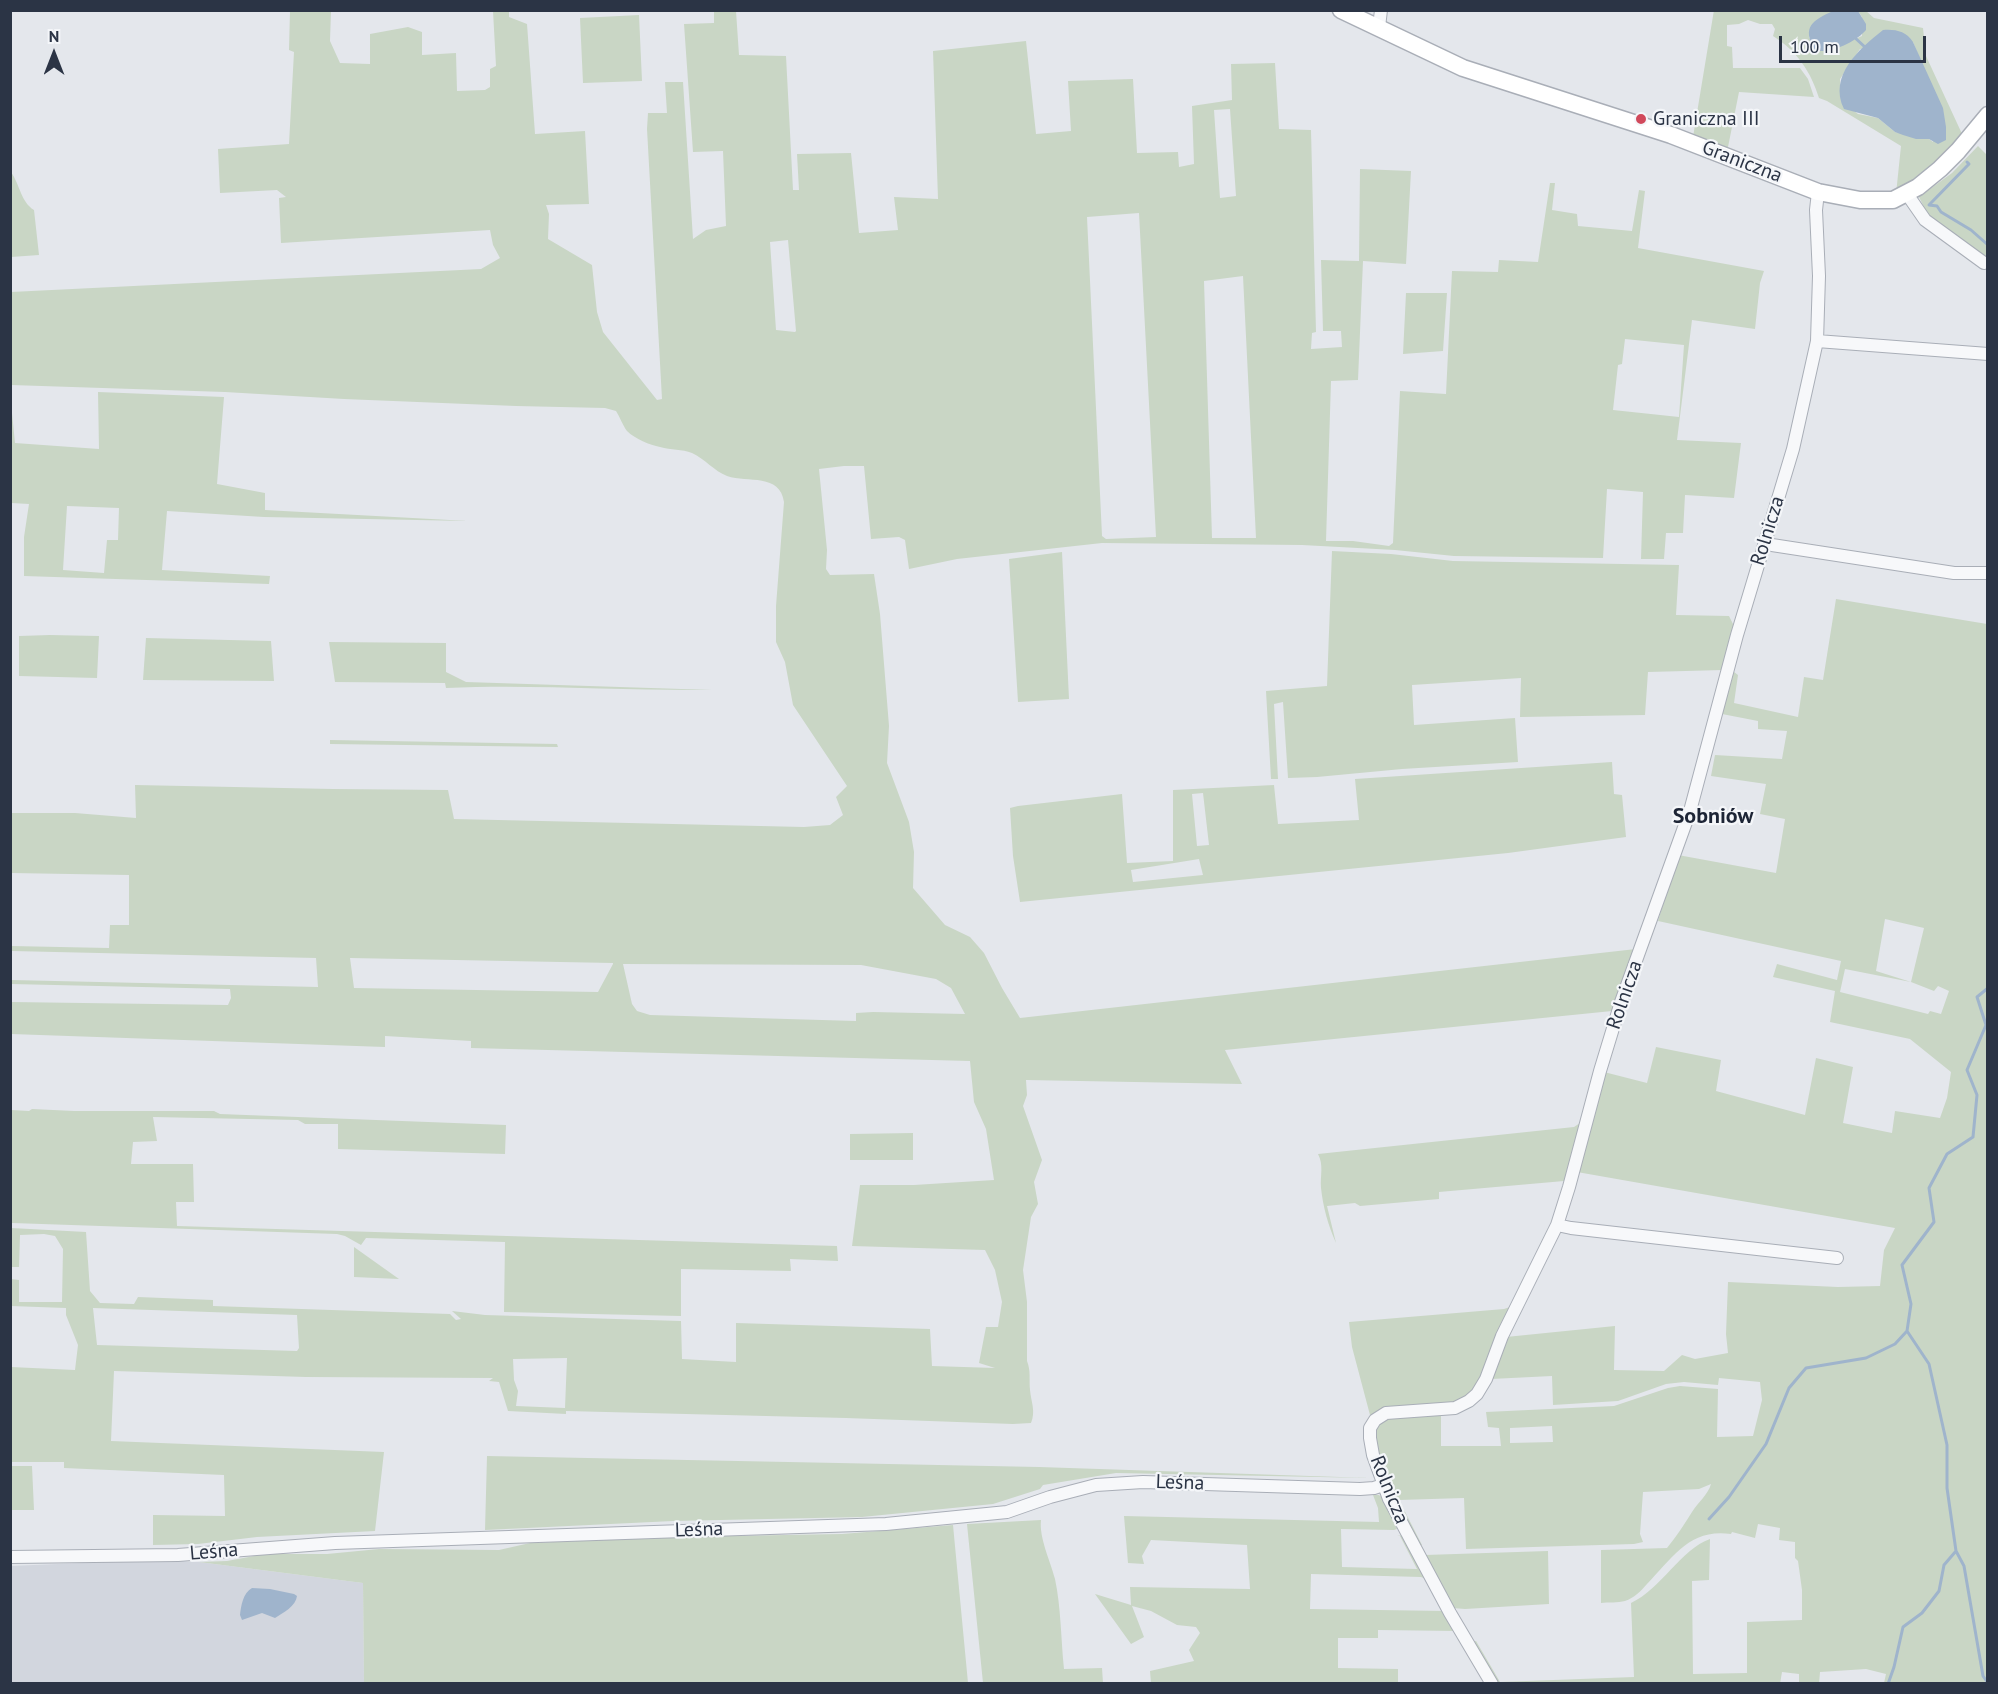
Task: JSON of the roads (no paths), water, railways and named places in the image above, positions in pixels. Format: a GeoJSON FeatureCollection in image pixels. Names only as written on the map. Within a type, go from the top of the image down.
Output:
{"type":"FeatureCollection","features":[{"type":"Feature","properties":{"kind":"street","name":"Graniczna"},"geometry":{"type":"LineString","coordinates":[[1341,10],[1463,68],[1671,135],[1818,192],[1873,201],[1893,200],[1907,194],[1940,170],[1988,115]]}},
{"type":"Feature","properties":{"kind":"street"},"geometry":{"type":"LineString","coordinates":[[1379,27],[1381,10]]}},
{"type":"Feature","properties":{"kind":"street","name":"Rolnicza"},"geometry":{"type":"LineString","coordinates":[[1492,1683],[1432,1580],[1383,1485],[1373,1455],[1370,1438],[1372,1423],[1386,1413],[1455,1408],[1477,1394],[1486,1379],[1502,1336],[1557,1224],[1621,1002],[1687,821],[1764,542],[1793,449],[1817,340],[1819,276],[1816,210],[1818,192]]}},
{"type":"Feature","properties":{"kind":"street"},"geometry":{"type":"LineString","coordinates":[[1907,194],[1925,220],[1984,263]]}},
{"type":"Feature","properties":{"kind":"street"},"geometry":{"type":"LineString","coordinates":[[1817,340],[1988,354]]}},
{"type":"Feature","properties":{"kind":"street"},"geometry":{"type":"LineString","coordinates":[[1764,542],[1954,573],[1988,573]]}},
{"type":"Feature","properties":{"kind":"street"},"geometry":{"type":"LineString","coordinates":[[1557,1224],[1572,1228],[1837,1258]]}},
{"type":"Feature","properties":{"kind":"street","name":"Leśna"},"geometry":{"type":"LineString","coordinates":[[10,1557],[178,1555],[335,1543],[886,1524],[1006,1512],[1065,1493],[1114,1483],[1155,1482],[1360,1489],[1383,1485]]}},
{"type":"Feature","properties":{"kind":"water"},"geometry":{"type":"Polygon","coordinates":[[[1833,11],[1858,11],[1866,24],[1866,30],[1843,46],[1828,51],[1815,50],[1809,35],[1811,25],[1833,11]]]}},
{"type":"Feature","properties":{"kind":"water"},"geometry":{"type":"Polygon","coordinates":[[[1883,30],[1900,32],[1907,35],[1913,42],[1943,108],[1946,140],[1938,144],[1929,139],[1916,139],[1895,132],[1878,118],[1844,109],[1840,97],[1840,85],[1848,64],[1883,30]]]}},
{"type":"Feature","properties":{"kind":"water"},"geometry":{"type":"Polygon","coordinates":[[[252,1588],[270,1589],[297,1596],[292,1606],[275,1618],[262,1613],[242,1620],[240,1615],[243,1600],[252,1588]]]}},
{"type":"Feature","properties":{"kind":"waterway"},"geometry":{"type":"LineString","coordinates":[[1853,36],[1866,48]]}},
{"type":"Feature","properties":{"kind":"waterway"},"geometry":{"type":"LineString","coordinates":[[1967,162],[1969,164],[1929,205],[1937,206],[1941,212],[1971,230],[1988,245]]}},
{"type":"Feature","properties":{"kind":"waterway"},"geometry":{"type":"LineString","coordinates":[[1988,988],[1977,997],[1986,1025],[1967,1070],[1977,1095],[1973,1137],[1947,1154],[1929,1188],[1934,1222],[1902,1265],[1911,1304],[1907,1331],[1929,1364],[1947,1445],[1947,1488],[1956,1551],[1964,1566],[1983,1676],[1988,1683]]}},
{"type":"Feature","properties":{"kind":"waterway"},"geometry":{"type":"LineString","coordinates":[[1709,1519],[1729,1497],[1766,1444],[1789,1388],[1806,1368],[1866,1358],[1895,1344],[1907,1331]]}},
{"type":"Feature","properties":{"kind":"waterway"},"geometry":{"type":"LineString","coordinates":[[1888,1684],[1903,1627],[1922,1613],[1939,1591],[1944,1565],[1956,1551]]}},
{"type":"Feature","properties":{"kind":"place","name":"Graniczna III"},"geometry":{"type":"Point","coordinates":[1641,119]}},
{"type":"Feature","properties":{"kind":"district","name":"Sobniów"},"geometry":{"type":"Point","coordinates":[1713,817]}}]}
